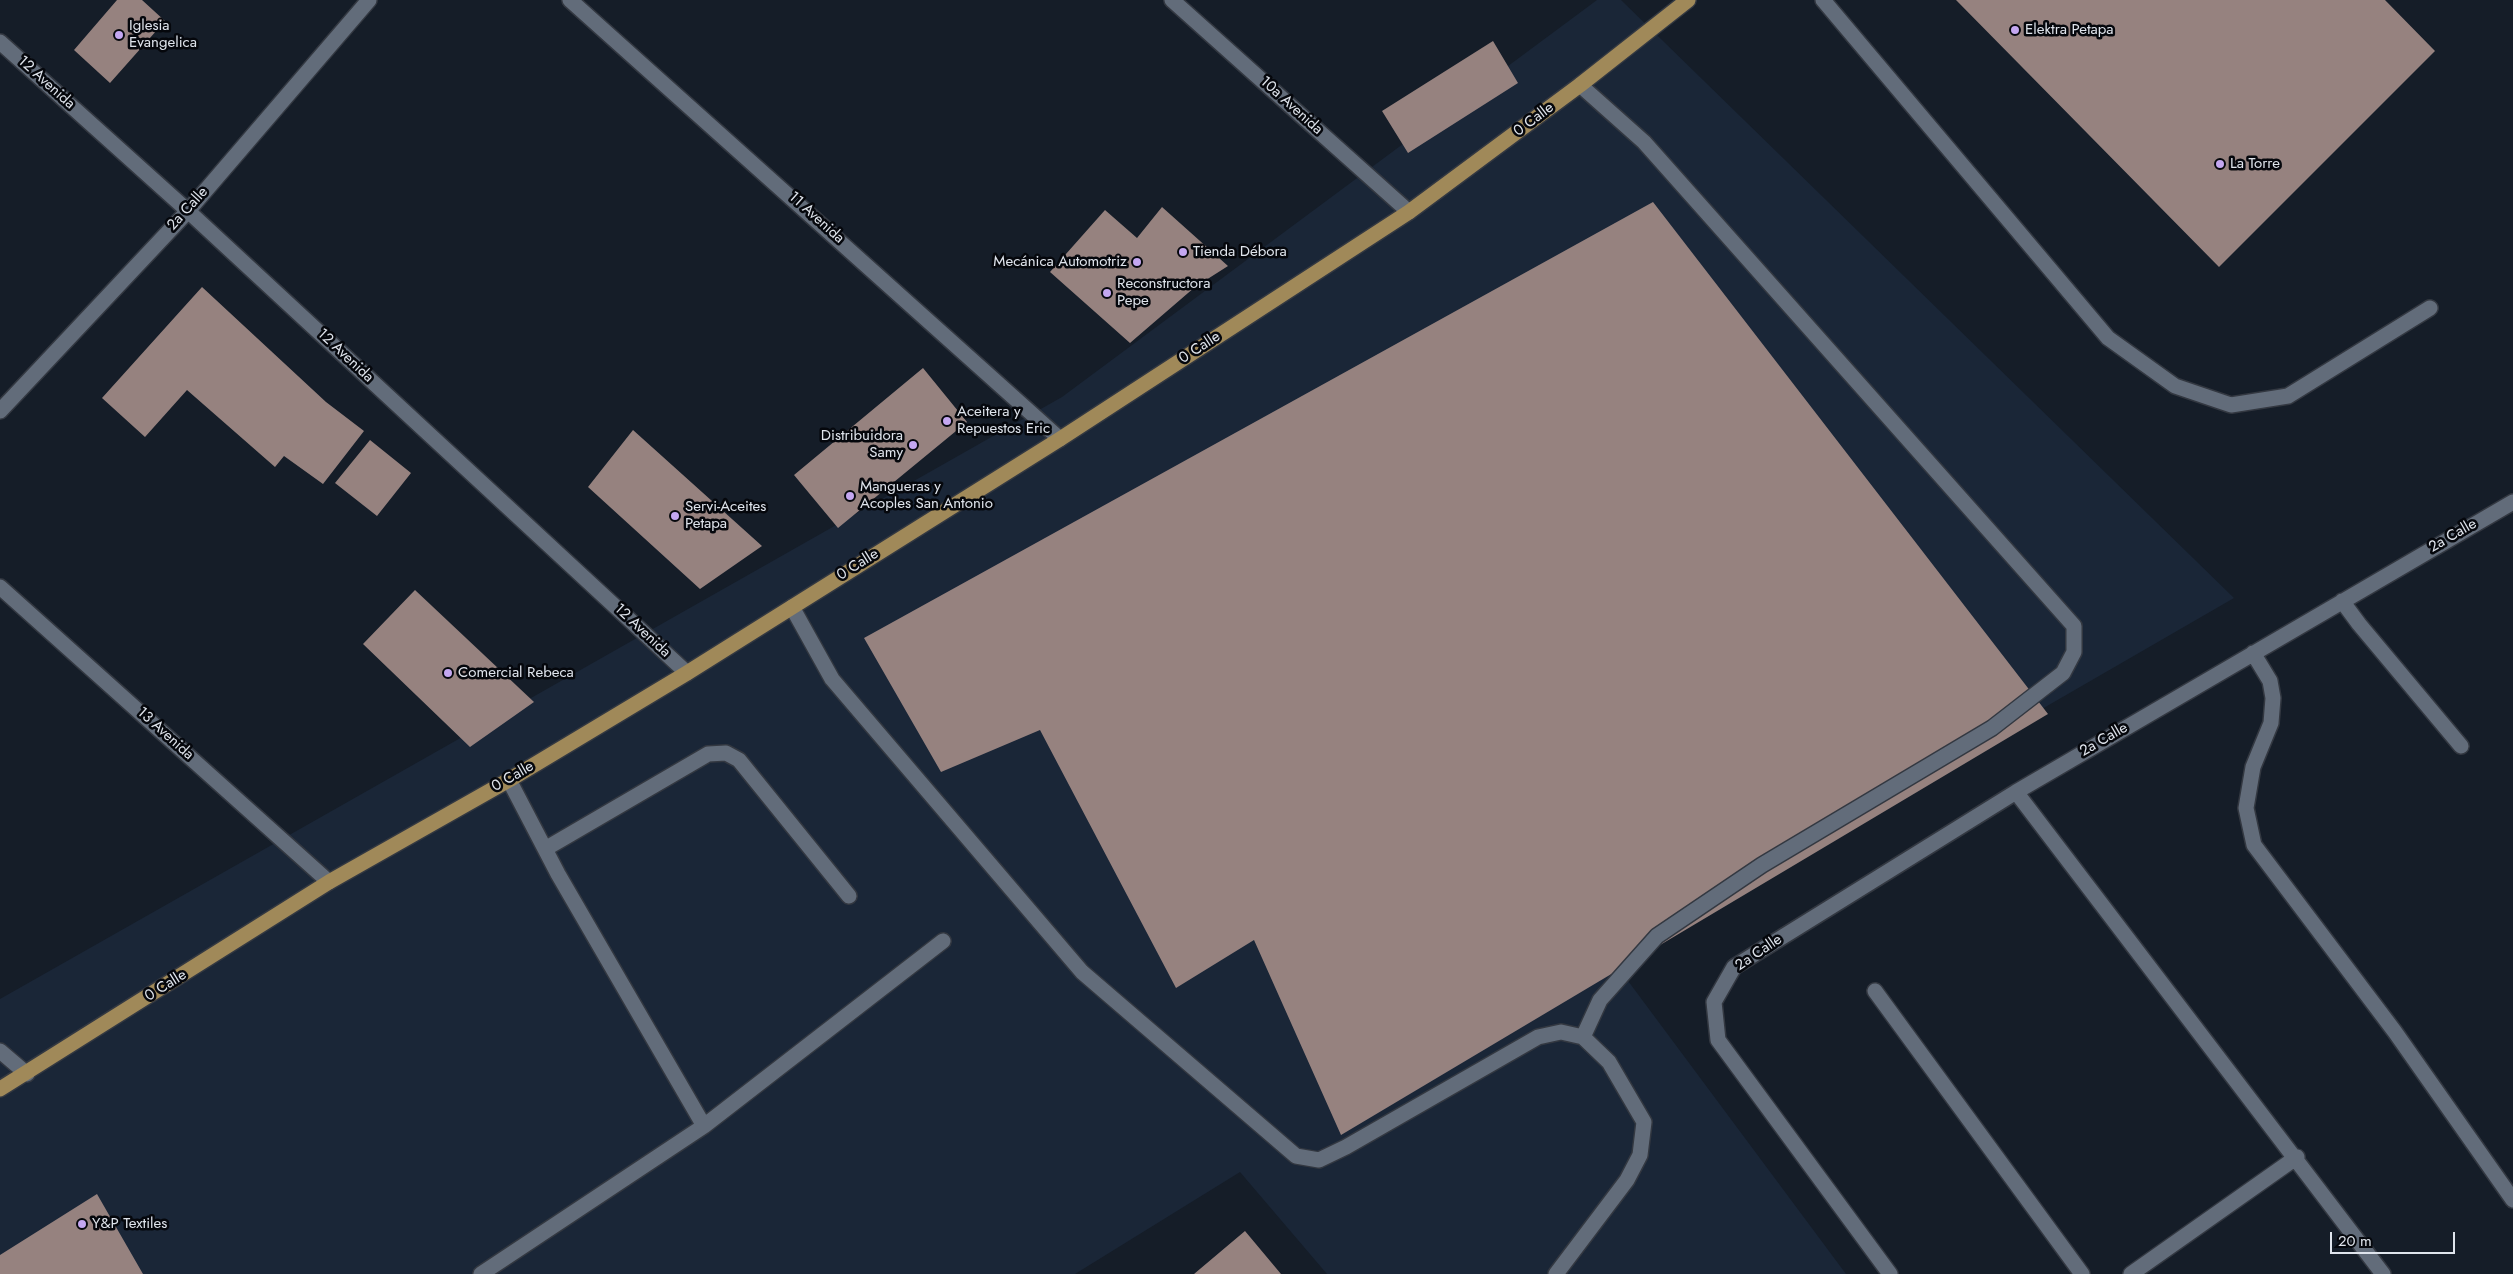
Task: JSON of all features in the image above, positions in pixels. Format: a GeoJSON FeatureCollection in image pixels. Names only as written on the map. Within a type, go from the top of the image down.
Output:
{"type":"FeatureCollection","features":[{"type":"Feature","properties":{"kind":"main road","name":"0 Calle"},"geometry":{"type":"LineString","coordinates":[[0,1089],[27,1074],[329,882],[508,780],[687,673],[1060,439],[1409,212],[1580,85],[1688,0]]}},
{"type":"Feature","properties":{"kind":"street","name":"2a Calle"},"geometry":{"type":"LineString","coordinates":[[0,411],[188,211],[369,0]]}},
{"type":"Feature","properties":{"kind":"street","name":"11 Avenida"},"geometry":{"type":"LineString","coordinates":[[570,0],[1060,439]]}},
{"type":"Feature","properties":{"kind":"street","name":"10a Avenida"},"geometry":{"type":"LineString","coordinates":[[1172,0],[1409,212]]}},
{"type":"Feature","properties":{"kind":"street"},"geometry":{"type":"LineString","coordinates":[[1823,0],[2108,338],[2176,386],[2231,405],[2288,396],[2430,308]]}},
{"type":"Feature","properties":{"kind":"street","name":"12 Avenida"},"geometry":{"type":"LineString","coordinates":[[0,42],[188,211],[687,673]]}},
{"type":"Feature","properties":{"kind":"street"},"geometry":{"type":"LineString","coordinates":[[1580,85],[1644,142],[2074,626],[2074,652],[2063,672],[1992,728],[1762,866],[1657,936],[1600,1000],[1583,1037]]}},
{"type":"Feature","properties":{"kind":"street","name":"2a Calle"},"geometry":{"type":"LineString","coordinates":[[1890,1274],[1718,1040],[1714,1002],[1734,967],[2016,792],[2342,601],[2510,508]]}},
{"type":"Feature","properties":{"kind":"street","name":"13 Avenida"},"geometry":{"type":"LineString","coordinates":[[0,587],[329,882]]}},
{"type":"Feature","properties":{"kind":"street"},"geometry":{"type":"LineString","coordinates":[[2342,601],[2461,746]]}},
{"type":"Feature","properties":{"kind":"street"},"geometry":{"type":"LineString","coordinates":[[792,607],[832,678],[1082,972],[1296,1156],[1319,1160],[1346,1148],[1538,1037],[1561,1032],[1583,1037],[1609,1062],[1644,1122],[1640,1155],[1627,1180],[1556,1274]]}},
{"type":"Feature","properties":{"kind":"street"},"geometry":{"type":"LineString","coordinates":[[2253,653],[2270,681],[2273,698],[2271,723],[2253,767],[2246,808],[2254,845],[2395,1032],[2513,1200]]}},
{"type":"Feature","properties":{"kind":"street"},"geometry":{"type":"LineString","coordinates":[[545,849],[708,754],[726,753],[739,760],[849,896]]}},
{"type":"Feature","properties":{"kind":"street"},"geometry":{"type":"LineString","coordinates":[[508,780],[545,849],[704,1126]]}},
{"type":"Feature","properties":{"kind":"street"},"geometry":{"type":"LineString","coordinates":[[2016,792],[2297,1157],[2384,1274]]}},
{"type":"Feature","properties":{"kind":"street"},"geometry":{"type":"LineString","coordinates":[[481,1274],[704,1126],[943,941]]}},
{"type":"Feature","properties":{"kind":"street"},"geometry":{"type":"LineString","coordinates":[[1876,991],[2082,1274]]}},
{"type":"Feature","properties":{"kind":"street"},"geometry":{"type":"LineString","coordinates":[[0,1051],[27,1074]]}},
{"type":"Feature","properties":{"kind":"street"},"geometry":{"type":"LineString","coordinates":[[2131,1274],[2297,1157]]}},
{"type":"Feature","properties":{"kind":"shaded area"},"geometry":{"type":"Polygon","coordinates":[[[1597,0],[1621,0],[2234,598],[1611,958],[1846,1274],[1327,1274],[1240,1172],[1075,1274],[0,1274],[0,999],[1062,397],[1597,0]]]}},
{"type":"Feature","properties":{"kind":"building","name":"Iglesia Evangelica"},"geometry":{"type":"Polygon","coordinates":[[[117,0],[142,0],[165,21],[110,83],[74,50],[117,0]]]}},
{"type":"Feature","properties":{"kind":"building","name":"La Torre"},"geometry":{"type":"Polygon","coordinates":[[[1956,0],[2385,0],[2435,51],[2219,267],[1956,0]]]}},
{"type":"Feature","properties":{"kind":"building"},"geometry":{"type":"Polygon","coordinates":[[[1493,41],[1518,83],[1408,153],[1382,111],[1493,41]]]}},
{"type":"Feature","properties":{"kind":"building"},"geometry":{"type":"Polygon","coordinates":[[[1653,202],[2048,714],[1341,1135],[1254,940],[1176,988],[1040,730],[941,772],[864,638],[1653,202]]]}},
{"type":"Feature","properties":{"kind":"building"},"geometry":{"type":"Polygon","coordinates":[[[1162,207],[1228,266],[1195,287],[1130,343],[1050,272],[1105,210],[1137,238],[1162,207]]]}},
{"type":"Feature","properties":{"kind":"building"},"geometry":{"type":"Polygon","coordinates":[[[202,287],[326,402],[364,431],[323,484],[284,456],[275,467],[187,390],[145,437],[102,398],[202,287]]]}},
{"type":"Feature","properties":{"kind":"building"},"geometry":{"type":"Polygon","coordinates":[[[923,368],[967,422],[838,528],[794,475],[923,368]]]}},
{"type":"Feature","properties":{"kind":"building","name":"Servi-Aceites Petapa"},"geometry":{"type":"Polygon","coordinates":[[[633,430],[762,546],[700,589],[588,487],[633,430]]]}},
{"type":"Feature","properties":{"kind":"building"},"geometry":{"type":"Polygon","coordinates":[[[370,440],[411,473],[377,516],[335,483],[370,440]]]}},
{"type":"Feature","properties":{"kind":"building","name":"Comercial Rebeca"},"geometry":{"type":"Polygon","coordinates":[[[415,590],[534,702],[470,747],[363,644],[415,590]]]}},
{"type":"Feature","properties":{"kind":"building","name":"Y&P Textiles"},"geometry":{"type":"Polygon","coordinates":[[[97,1194],[143,1274],[0,1274],[0,1255],[97,1194]]]}},
{"type":"Feature","properties":{"kind":"building"},"geometry":{"type":"Polygon","coordinates":[[[1245,1231],[1281,1274],[1194,1274],[1245,1231]]]}},
{"type":"Feature","properties":{"kind":"place","name":"Elektra Petapa"},"geometry":{"type":"Point","coordinates":[2015,30]}},
{"type":"Feature","properties":{"kind":"place","name":"Iglesia Evangelica"},"geometry":{"type":"Point","coordinates":[119,35]}},
{"type":"Feature","properties":{"kind":"place","name":"La Torre"},"geometry":{"type":"Point","coordinates":[2220,164]}},
{"type":"Feature","properties":{"kind":"place","name":"Tienda Débora"},"geometry":{"type":"Point","coordinates":[1183,252]}},
{"type":"Feature","properties":{"kind":"place","name":"Mecánica Automotriz"},"geometry":{"type":"Point","coordinates":[1137,262]}},
{"type":"Feature","properties":{"kind":"place","name":"Reconstructora Pepe"},"geometry":{"type":"Point","coordinates":[1107,293]}},
{"type":"Feature","properties":{"kind":"place","name":"Aceitera y Repuestos Eric"},"geometry":{"type":"Point","coordinates":[947,421]}},
{"type":"Feature","properties":{"kind":"place","name":"Distribuidora Samy"},"geometry":{"type":"Point","coordinates":[913,445]}},
{"type":"Feature","properties":{"kind":"place","name":"Mangueras y Acoples San Antonio"},"geometry":{"type":"Point","coordinates":[850,496]}},
{"type":"Feature","properties":{"kind":"place","name":"Servi-Aceites Petapa"},"geometry":{"type":"Point","coordinates":[675,516]}},
{"type":"Feature","properties":{"kind":"place","name":"Comercial Rebeca"},"geometry":{"type":"Point","coordinates":[448,673]}},
{"type":"Feature","properties":{"kind":"place","name":"Y&P Textiles"},"geometry":{"type":"Point","coordinates":[82,1224]}}]}
